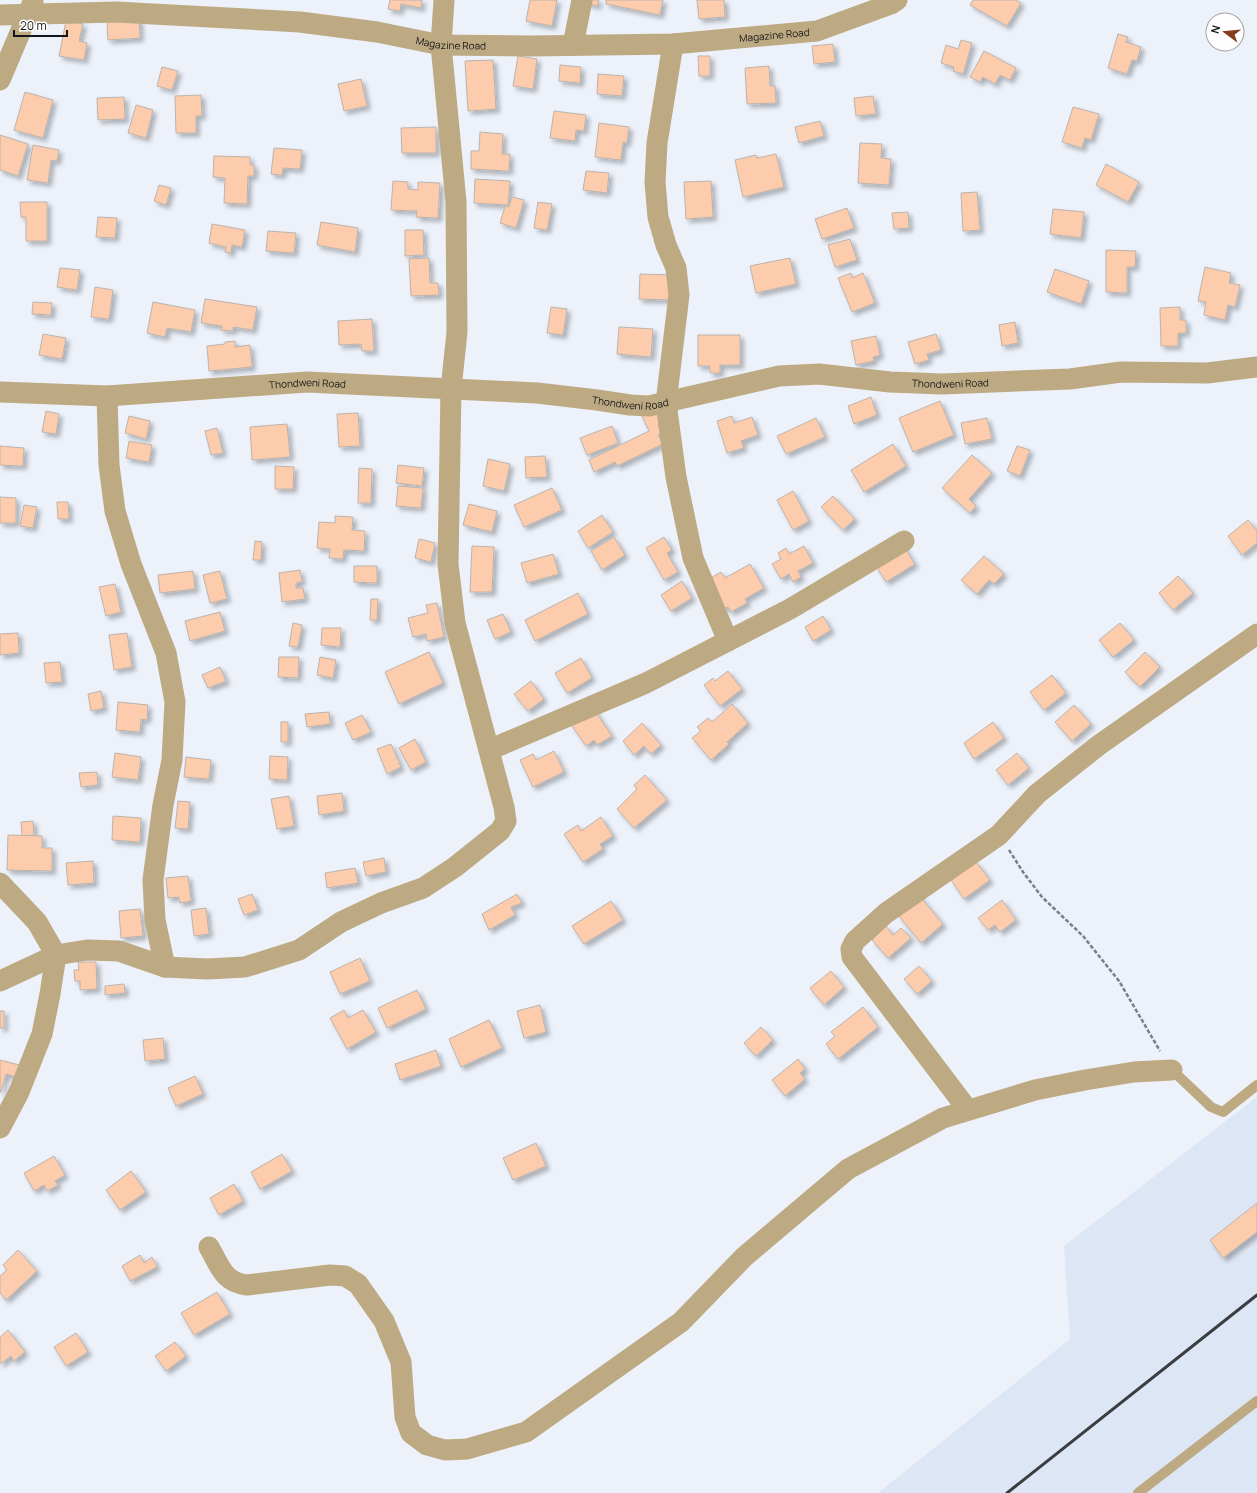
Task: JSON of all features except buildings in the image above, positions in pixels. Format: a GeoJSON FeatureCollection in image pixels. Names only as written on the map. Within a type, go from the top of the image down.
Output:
{"type":"FeatureCollection","features":[{"type":"Feature","properties":{"kind":"street"},"geometry":{"type":"LineString","coordinates":[[0,981],[56,955],[87,950],[119,951],[165,967],[207,969],[244,967],[299,950],[341,922],[381,903],[422,888],[455,867],[500,831],[506,821],[504,807],[455,623],[448,564],[451,389],[457,332],[456,202],[441,45],[444,0]]}},
{"type":"Feature","properties":{"kind":"street"},"geometry":{"type":"LineString","coordinates":[[573,45],[582,0]]}},
{"type":"Feature","properties":{"kind":"street","name":"Magazine Road"},"geometry":{"type":"LineString","coordinates":[[0,15],[32,7],[300,22],[377,32],[441,45],[673,44],[817,31],[892,4],[897,0]]}},
{"type":"Feature","properties":{"kind":"street"},"geometry":{"type":"LineString","coordinates":[[0,80],[32,7]]}},
{"type":"Feature","properties":{"kind":"street"},"geometry":{"type":"LineString","coordinates":[[673,44],[657,143],[655,182],[658,217],[666,245],[676,268],[679,295],[666,403],[676,477],[693,558],[728,640]]}},
{"type":"Feature","properties":{"kind":"street","name":"Thondweni Road"},"geometry":{"type":"LineString","coordinates":[[0,392],[107,396],[307,382],[537,393],[649,406],[779,376],[819,374],[890,382],[942,384],[1070,379],[1121,372],[1207,373],[1257,367]]}},
{"type":"Feature","properties":{"kind":"street"},"geometry":{"type":"LineString","coordinates":[[107,396],[109,465],[115,512],[131,564],[166,654],[175,702],[172,760],[162,804],[153,880],[155,920],[165,967]]}},
{"type":"Feature","properties":{"kind":"street"},"geometry":{"type":"LineString","coordinates":[[489,750],[646,683],[790,608],[904,541]]}},
{"type":"Feature","properties":{"kind":"street"},"geometry":{"type":"LineString","coordinates":[[968,1110],[852,957],[851,949],[855,941],[886,913],[999,835],[1037,794],[1099,746],[1257,634]]}},
{"type":"Feature","properties":{"kind":"street"},"geometry":{"type":"LineString","coordinates":[[0,883],[36,922],[56,955],[42,1034],[19,1092],[0,1128]]}},
{"type":"Feature","properties":{"kind":"street"},"geometry":{"type":"LineString","coordinates":[[209,1247],[226,1277],[237,1284],[247,1285],[330,1275],[345,1276],[358,1284],[384,1321],[401,1362],[405,1417],[411,1433],[427,1445],[433,1447],[445,1450],[467,1449],[526,1432],[681,1322],[744,1257],[848,1169],[943,1118],[968,1110],[1035,1090],[1085,1080],[1134,1072],[1172,1070]]}},
{"type":"Feature","properties":{"kind":"lane"},"geometry":{"type":"LineString","coordinates":[[1172,1070],[1211,1107],[1223,1112],[1257,1085]]}},
{"type":"Feature","properties":{"kind":"lane"},"geometry":{"type":"LineString","coordinates":[[1138,1493],[1257,1402]]}},
{"type":"Feature","properties":{"kind":"path"},"geometry":{"type":"LineString","coordinates":[[999,835],[1022,872],[1042,897],[1083,936],[1119,980],[1172,1070]]}},
{"type":"Feature","properties":{"kind":"shaded area"},"geometry":{"type":"Polygon","coordinates":[[[1257,1097],[1257,1493],[878,1493],[1070,1339],[1064,1246],[1257,1097]]]}},
{"type":"Feature","properties":{"kind":"railway"},"geometry":{"type":"LineString","coordinates":[[1007,1493],[1257,1295]]}}]}
